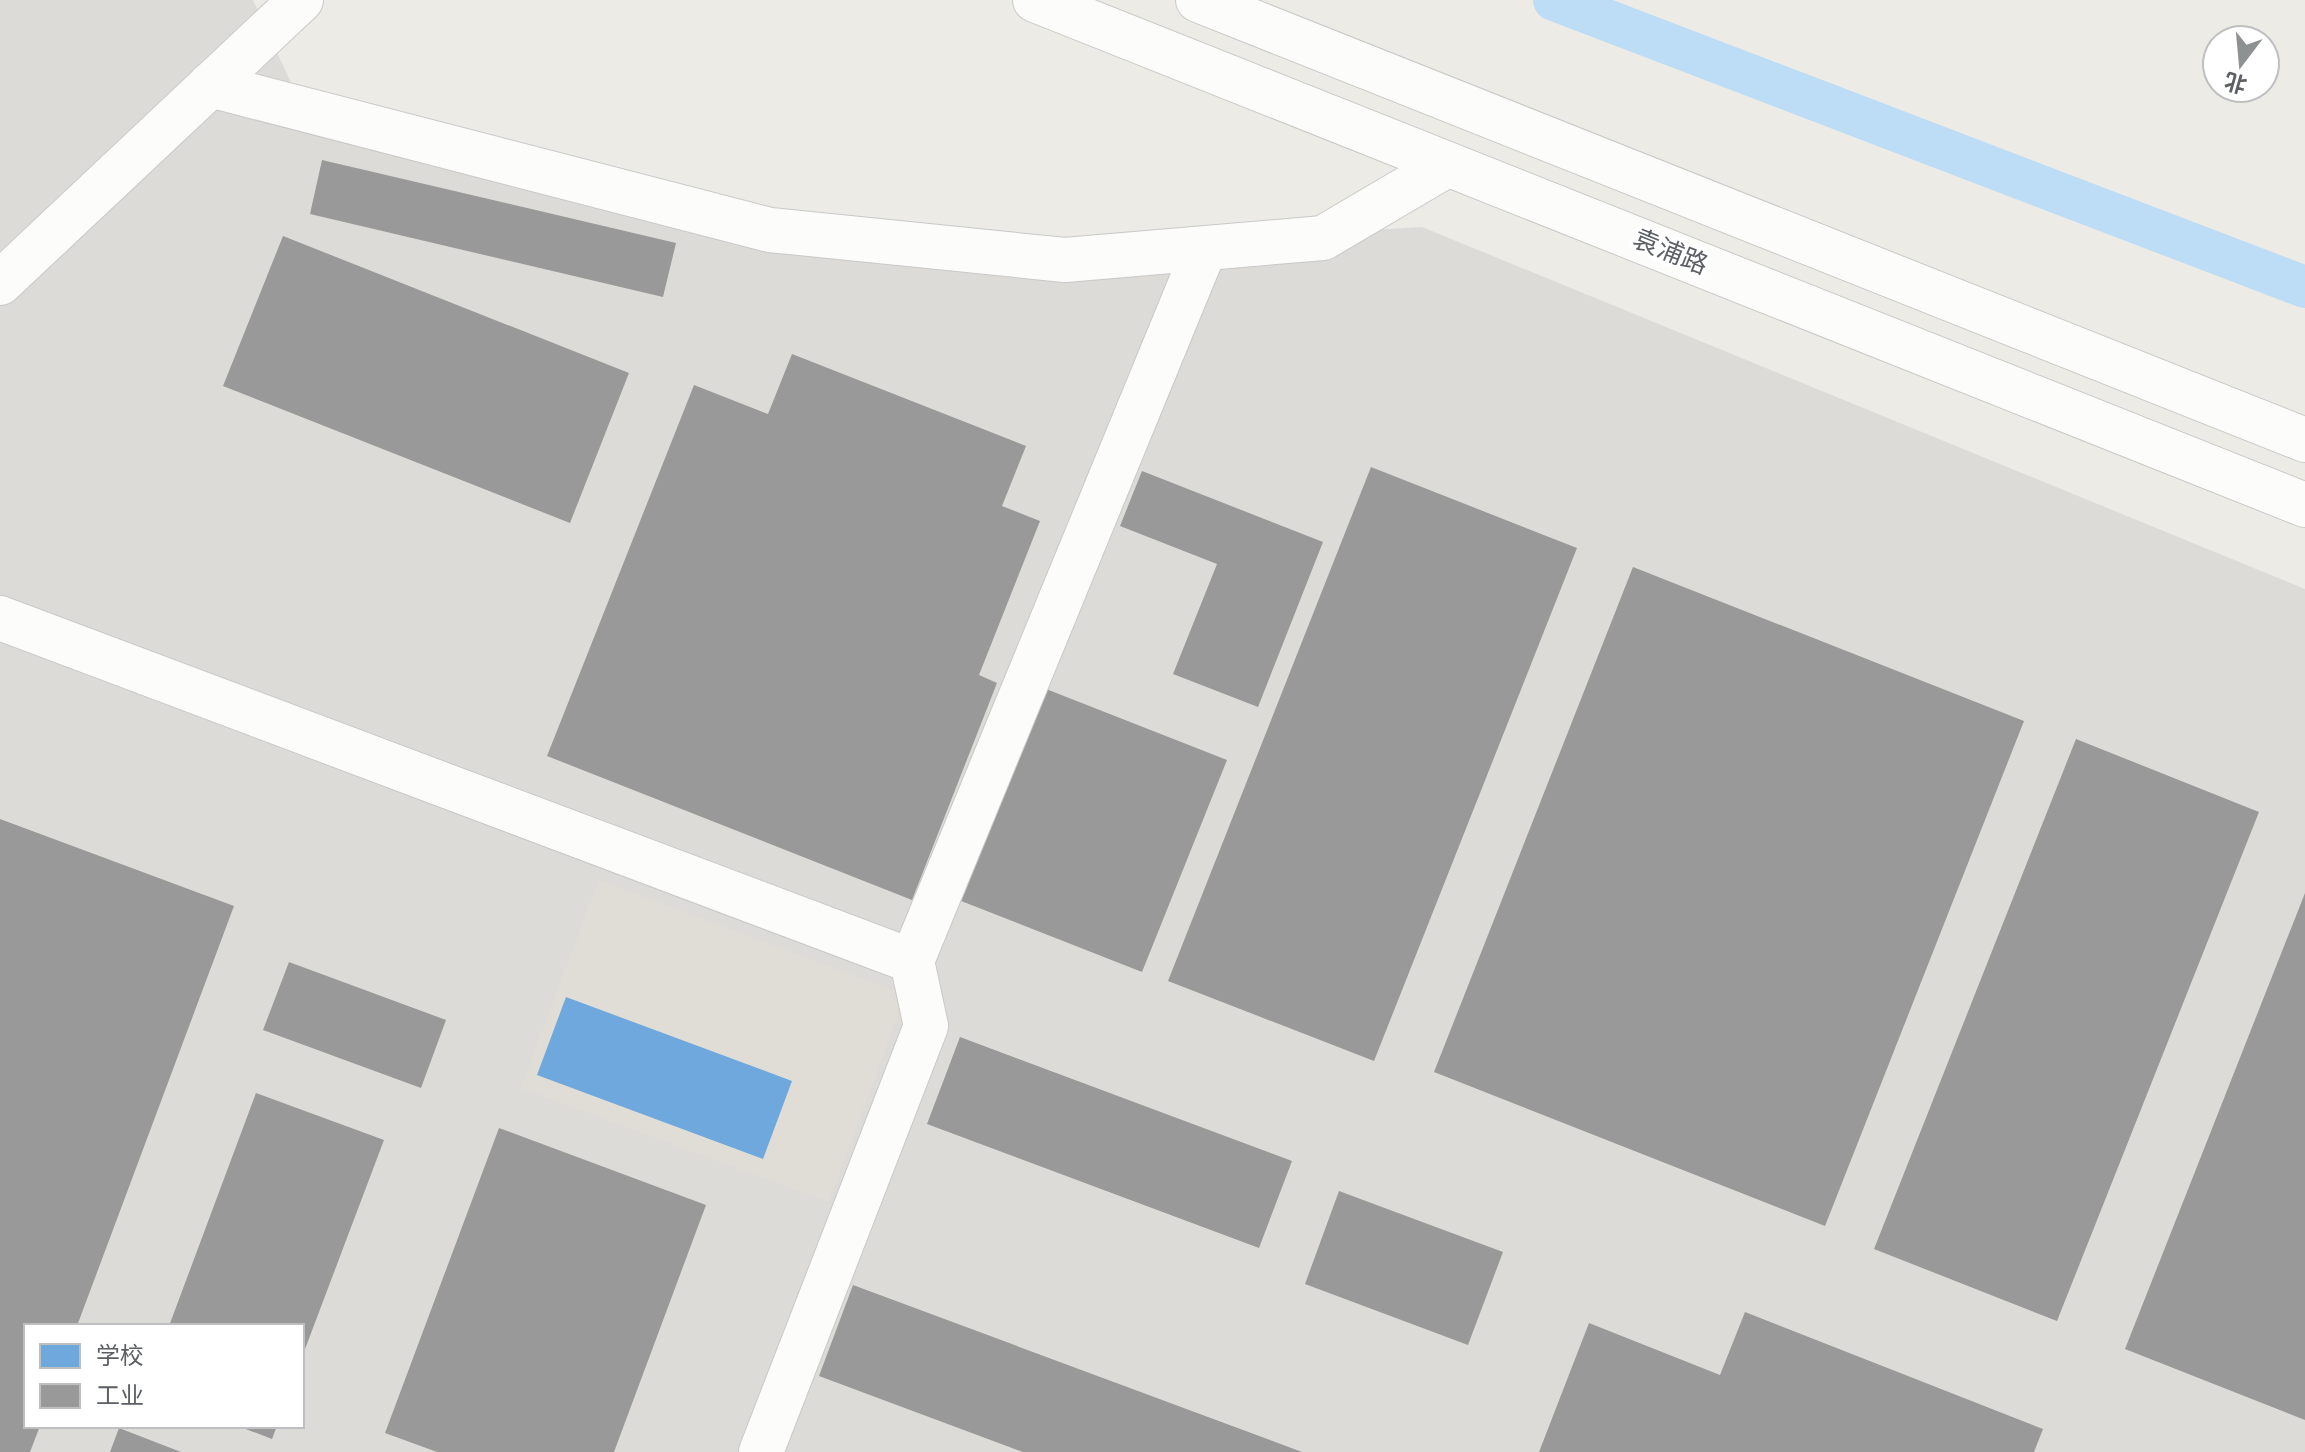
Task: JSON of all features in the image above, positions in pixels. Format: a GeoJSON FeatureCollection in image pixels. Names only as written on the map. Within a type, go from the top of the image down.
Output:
{"type":"FeatureCollection","features":[{"type":"Feature","properties":{"kind":"street"},"geometry":{"type":"LineString","coordinates":[[0,283],[301,0]]}},
{"type":"Feature","properties":{"kind":"street","name":"袁浦路"},"geometry":{"type":"LineString","coordinates":[[1035,0],[2305,505]]}},
{"type":"Feature","properties":{"kind":"street"},"geometry":{"type":"LineString","coordinates":[[1198,0],[2305,440]]}},
{"type":"Feature","properties":{"kind":"street"},"geometry":{"type":"LineString","coordinates":[[210,85],[770,230],[1065,260],[1323,238],[1447,165]]}},
{"type":"Feature","properties":{"kind":"street"},"geometry":{"type":"LineString","coordinates":[[761,1452],[926,1026],[912,961],[1205,248]]}},
{"type":"Feature","properties":{"kind":"street"},"geometry":{"type":"LineString","coordinates":[[0,618],[912,961]]}},
{"type":"Feature","properties":{"kind":"shaded area"},"geometry":{"type":"Polygon","coordinates":[[[0,0],[253,0],[298,98],[864,260],[1422,227],[2305,589],[2305,1452],[0,1452],[0,0]]]}},
{"type":"Feature","properties":{"kind":"shaded area"},"geometry":{"type":"Polygon","coordinates":[[[599,880],[905,995],[829,1202],[521,1088],[599,880]]]}},
{"type":"Feature","properties":{"kind":"building: 学校"},"geometry":{"type":"Polygon","coordinates":[[[566,997],[792,1081],[763,1159],[537,1075],[566,997]]]}},
{"type":"Feature","properties":{"kind":"building: 工业"},"geometry":{"type":"Polygon","coordinates":[[[322,160],[676,243],[663,297],[310,214],[322,160]]]}},
{"type":"Feature","properties":{"kind":"building: 工业"},"geometry":{"type":"Polygon","coordinates":[[[283,236],[629,373],[570,523],[223,386],[283,236]]]}},
{"type":"Feature","properties":{"kind":"building: 工业"},"geometry":{"type":"Polygon","coordinates":[[[792,354],[1026,446],[1002,506],[1040,521],[979,675],[997,683],[912,900],[547,756],[694,385],[768,414],[792,354]]]}},
{"type":"Feature","properties":{"kind":"building: 工业"},"geometry":{"type":"Polygon","coordinates":[[[1371,467],[1577,548],[1374,1061],[1168,981],[1371,467]]]}},
{"type":"Feature","properties":{"kind":"building: 工业"},"geometry":{"type":"Polygon","coordinates":[[[1142,471],[1323,542],[1258,707],[1173,674],[1217,564],[1120,526],[1142,471]]]}},
{"type":"Feature","properties":{"kind":"building: 工业"},"geometry":{"type":"Polygon","coordinates":[[[1633,567],[2024,721],[1825,1226],[1434,1072],[1633,567]]]}},
{"type":"Feature","properties":{"kind":"building: 工业"},"geometry":{"type":"Polygon","coordinates":[[[1041,687],[1227,760],[1142,972],[956,899],[1041,687]]]}},
{"type":"Feature","properties":{"kind":"building: 工业"},"geometry":{"type":"Polygon","coordinates":[[[2076,739],[2259,812],[2057,1321],[1874,1249],[2076,739]]]}},
{"type":"Feature","properties":{"kind":"building: 工业"},"geometry":{"type":"Polygon","coordinates":[[[0,819],[234,906],[78,1324],[24,1324],[24,1428],[39,1428],[30,1452],[0,1452],[0,819]]]}},
{"type":"Feature","properties":{"kind":"building: 工业"},"geometry":{"type":"Polygon","coordinates":[[[2305,893],[2305,1420],[2125,1349],[2305,893]]]}},
{"type":"Feature","properties":{"kind":"building: 工业"},"geometry":{"type":"Polygon","coordinates":[[[289,962],[446,1020],[421,1088],[263,1030],[289,962]]]}},
{"type":"Feature","properties":{"kind":"building: 工业"},"geometry":{"type":"Polygon","coordinates":[[[960,1037],[1292,1161],[1259,1248],[927,1124],[960,1037]]]}},
{"type":"Feature","properties":{"kind":"building: 工业"},"geometry":{"type":"Polygon","coordinates":[[[256,1093],[384,1140],[304,1352],[304,1324],[170,1324],[256,1093]]]}},
{"type":"Feature","properties":{"kind":"building: 工业"},"geometry":{"type":"Polygon","coordinates":[[[499,1128],[706,1205],[614,1452],[437,1452],[385,1433],[499,1128]]]}},
{"type":"Feature","properties":{"kind":"building: 工业"},"geometry":{"type":"Polygon","coordinates":[[[1339,1191],[1503,1252],[1468,1345],[1305,1284],[1339,1191]]]}},
{"type":"Feature","properties":{"kind":"building: 工业"},"geometry":{"type":"Polygon","coordinates":[[[853,1285],[1302,1452],[1023,1452],[819,1376],[853,1285]]]}},
{"type":"Feature","properties":{"kind":"building: 工业"},"geometry":{"type":"Polygon","coordinates":[[[1745,1312],[2043,1429],[2034,1452],[1539,1452],[1589,1323],[1720,1375],[1745,1312]]]}},
{"type":"Feature","properties":{"kind":"building: 工业"},"geometry":{"type":"Polygon","coordinates":[[[119,1428],[181,1452],[110,1452],[119,1428]]]}},
{"type":"Feature","properties":{"kind":"building: 工业"},"geometry":{"type":"Polygon","coordinates":[[[243,1428],[276,1428],[272,1439],[243,1428]]]}},
{"type":"Feature","properties":{"kind":"waterway"},"geometry":{"type":"LineString","coordinates":[[1554,0],[2305,287]]}}]}
